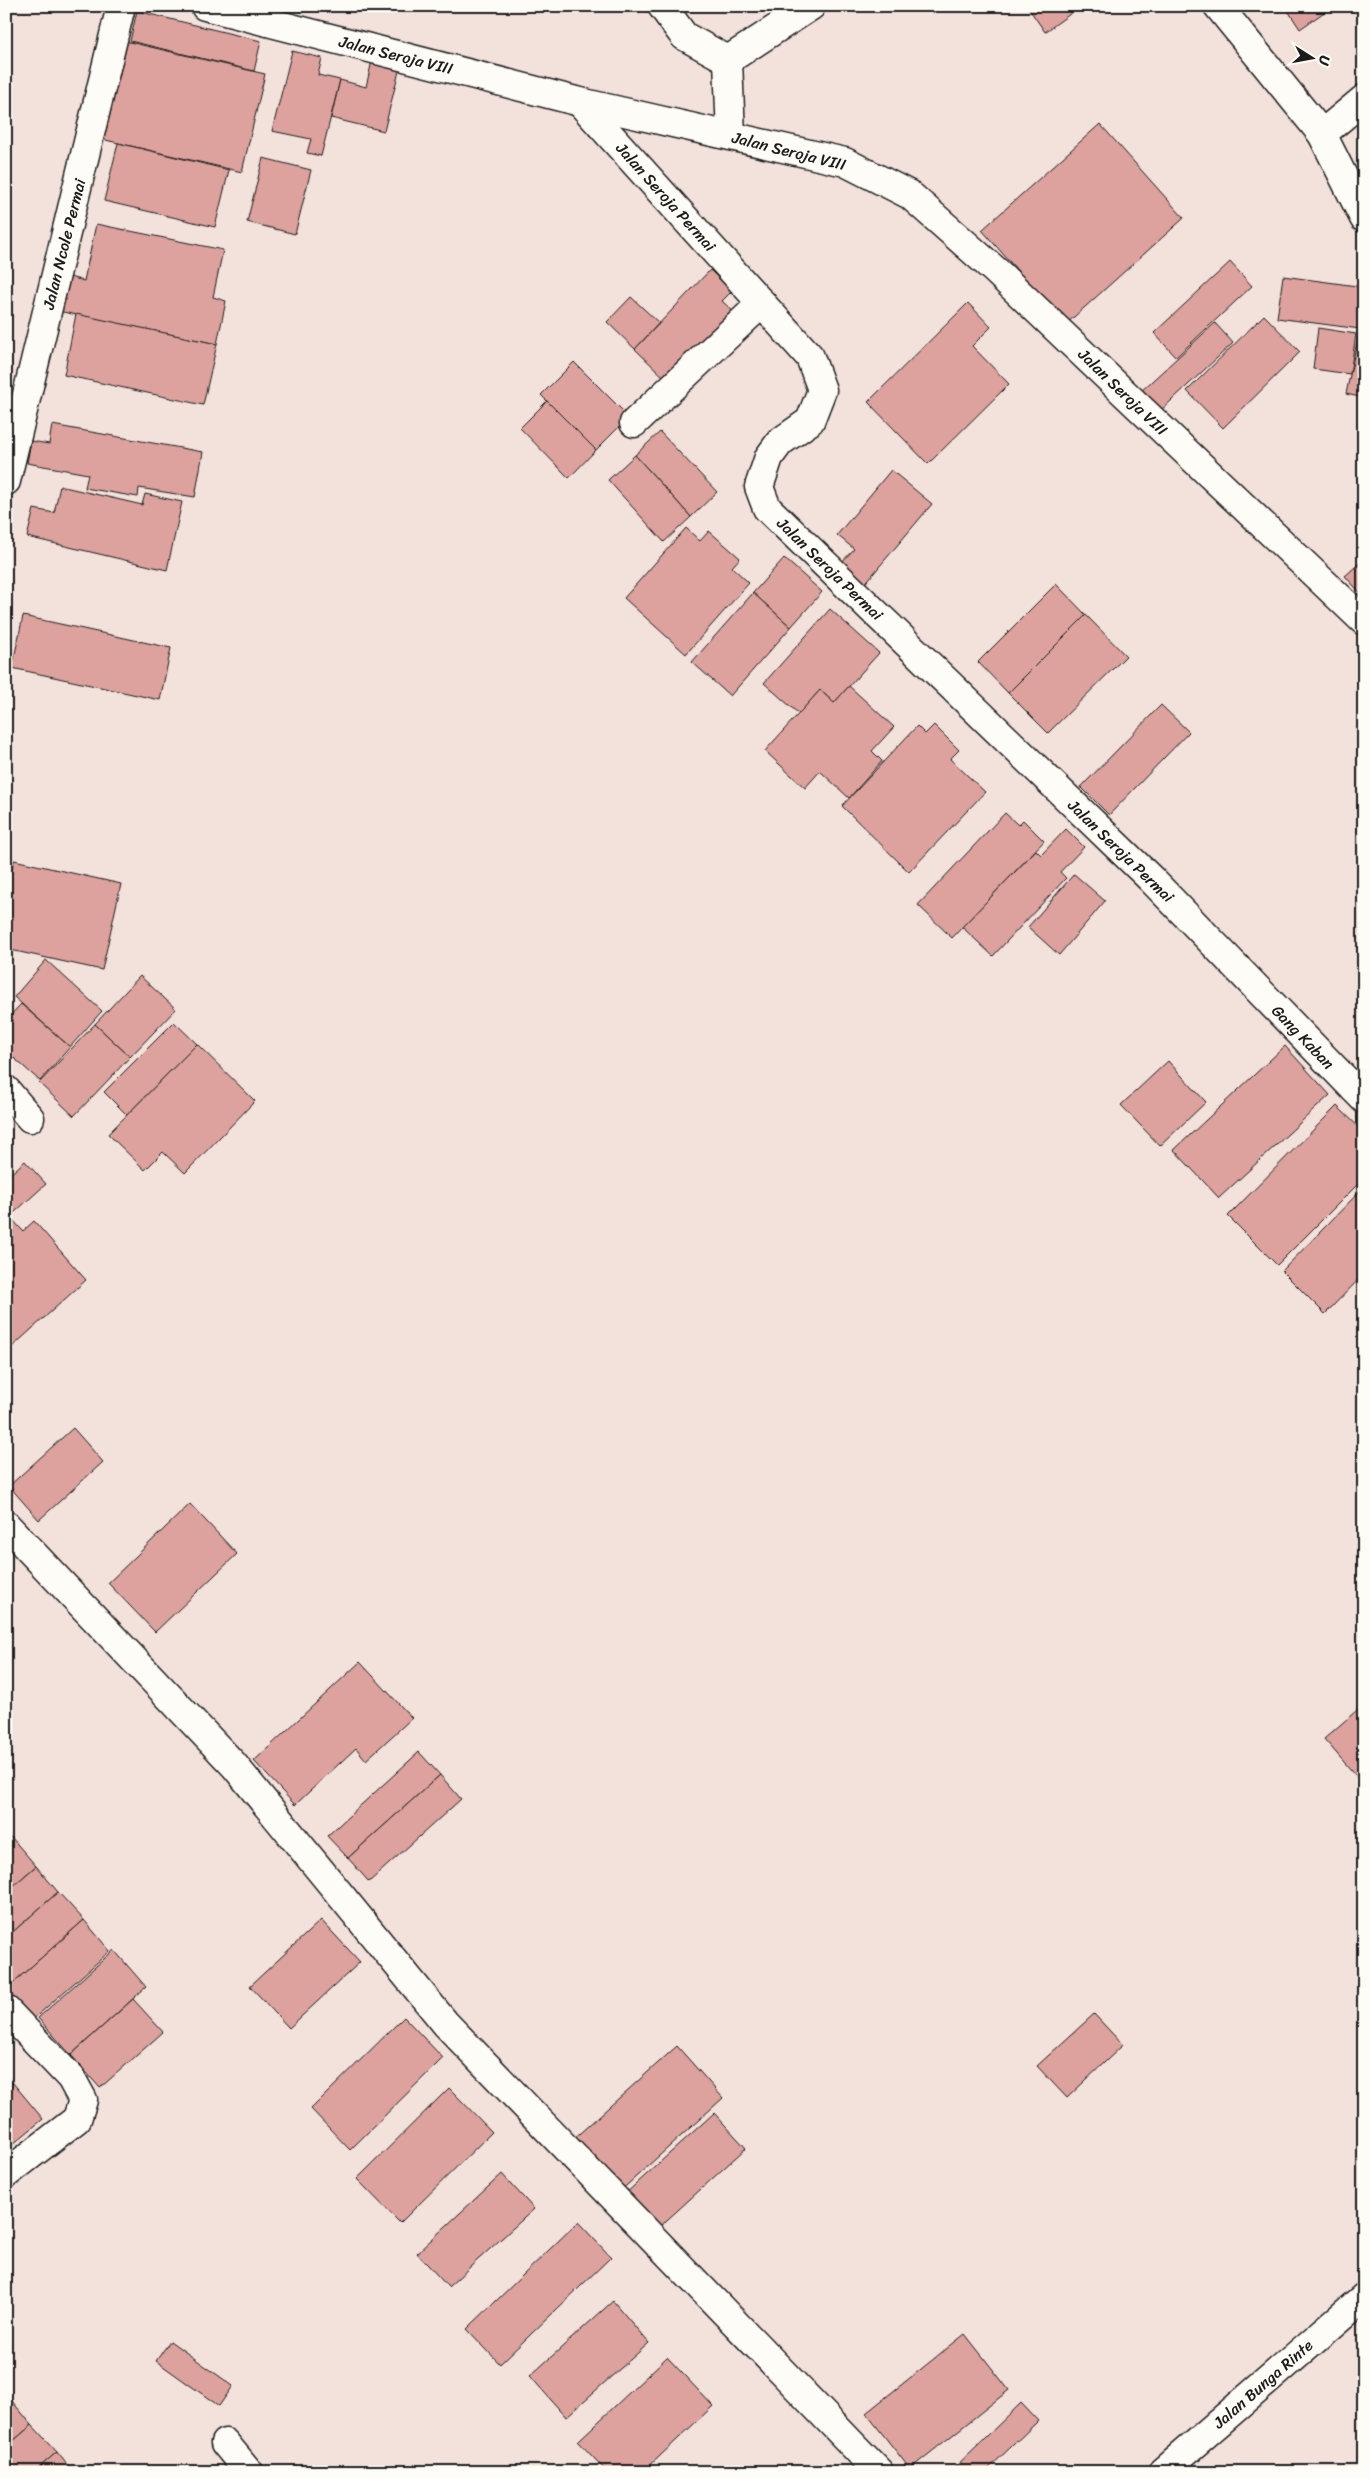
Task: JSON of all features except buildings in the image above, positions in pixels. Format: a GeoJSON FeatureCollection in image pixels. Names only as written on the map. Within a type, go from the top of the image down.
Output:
{"type":"FeatureCollection","features":[{"type":"Feature","properties":{"kind":"street","name":"Jalan Ncole Permai"},"geometry":{"type":"LineString","coordinates":[[6,481],[121,6]]}},
{"type":"Feature","properties":{"kind":"street","name":"Jalan Seroja VIII"},"geometry":{"type":"LineString","coordinates":[[205,6],[580,102],[845,162],[910,195],[996,271],[1364,621]]}},
{"type":"Feature","properties":{"kind":"street"},"geometry":{"type":"LineString","coordinates":[[662,6],[684,36],[728,60]]}},
{"type":"Feature","properties":{"kind":"street"},"geometry":{"type":"LineString","coordinates":[[728,60],[811,6]]}},
{"type":"Feature","properties":{"kind":"street"},"geometry":{"type":"LineString","coordinates":[[1218,6],[1322,134],[1364,218]]}},
{"type":"Feature","properties":{"kind":"street"},"geometry":{"type":"LineString","coordinates":[[728,60],[731,136]]}},
{"type":"Feature","properties":{"kind":"street"},"geometry":{"type":"LineString","coordinates":[[1322,134],[1364,99]]}},
{"type":"Feature","properties":{"kind":"street","name":"Jalan Seroja Permai"},"geometry":{"type":"LineString","coordinates":[[580,102],[810,357],[822,390],[810,421],[780,442],[769,457],[759,487],[767,508],[1151,880],[1264,996]]}},
{"type":"Feature","properties":{"kind":"street"},"geometry":{"type":"LineString","coordinates":[[634,423],[762,303]]}},
{"type":"Feature","properties":{"kind":"street","name":"Gang Kaban"},"geometry":{"type":"LineString","coordinates":[[1264,996],[1364,1099]]}},
{"type":"Feature","properties":{"kind":"street"},"geometry":{"type":"LineString","coordinates":[[6,1090],[30,1118]]}},
{"type":"Feature","properties":{"kind":"street"},"geometry":{"type":"LineString","coordinates":[[6,1525],[234,1765],[446,2024],[879,2472]]}},
{"type":"Feature","properties":{"kind":"street"},"geometry":{"type":"LineString","coordinates":[[6,2010],[71,2078],[83,2100],[77,2120],[6,2174]]}},
{"type":"Feature","properties":{"kind":"street","name":"Jalan Bunga Rinte"},"geometry":{"type":"LineString","coordinates":[[1162,2472],[1364,2297]]}},
{"type":"Feature","properties":{"kind":"street"},"geometry":{"type":"LineString","coordinates":[[225,2443],[249,2472]]}}]}
